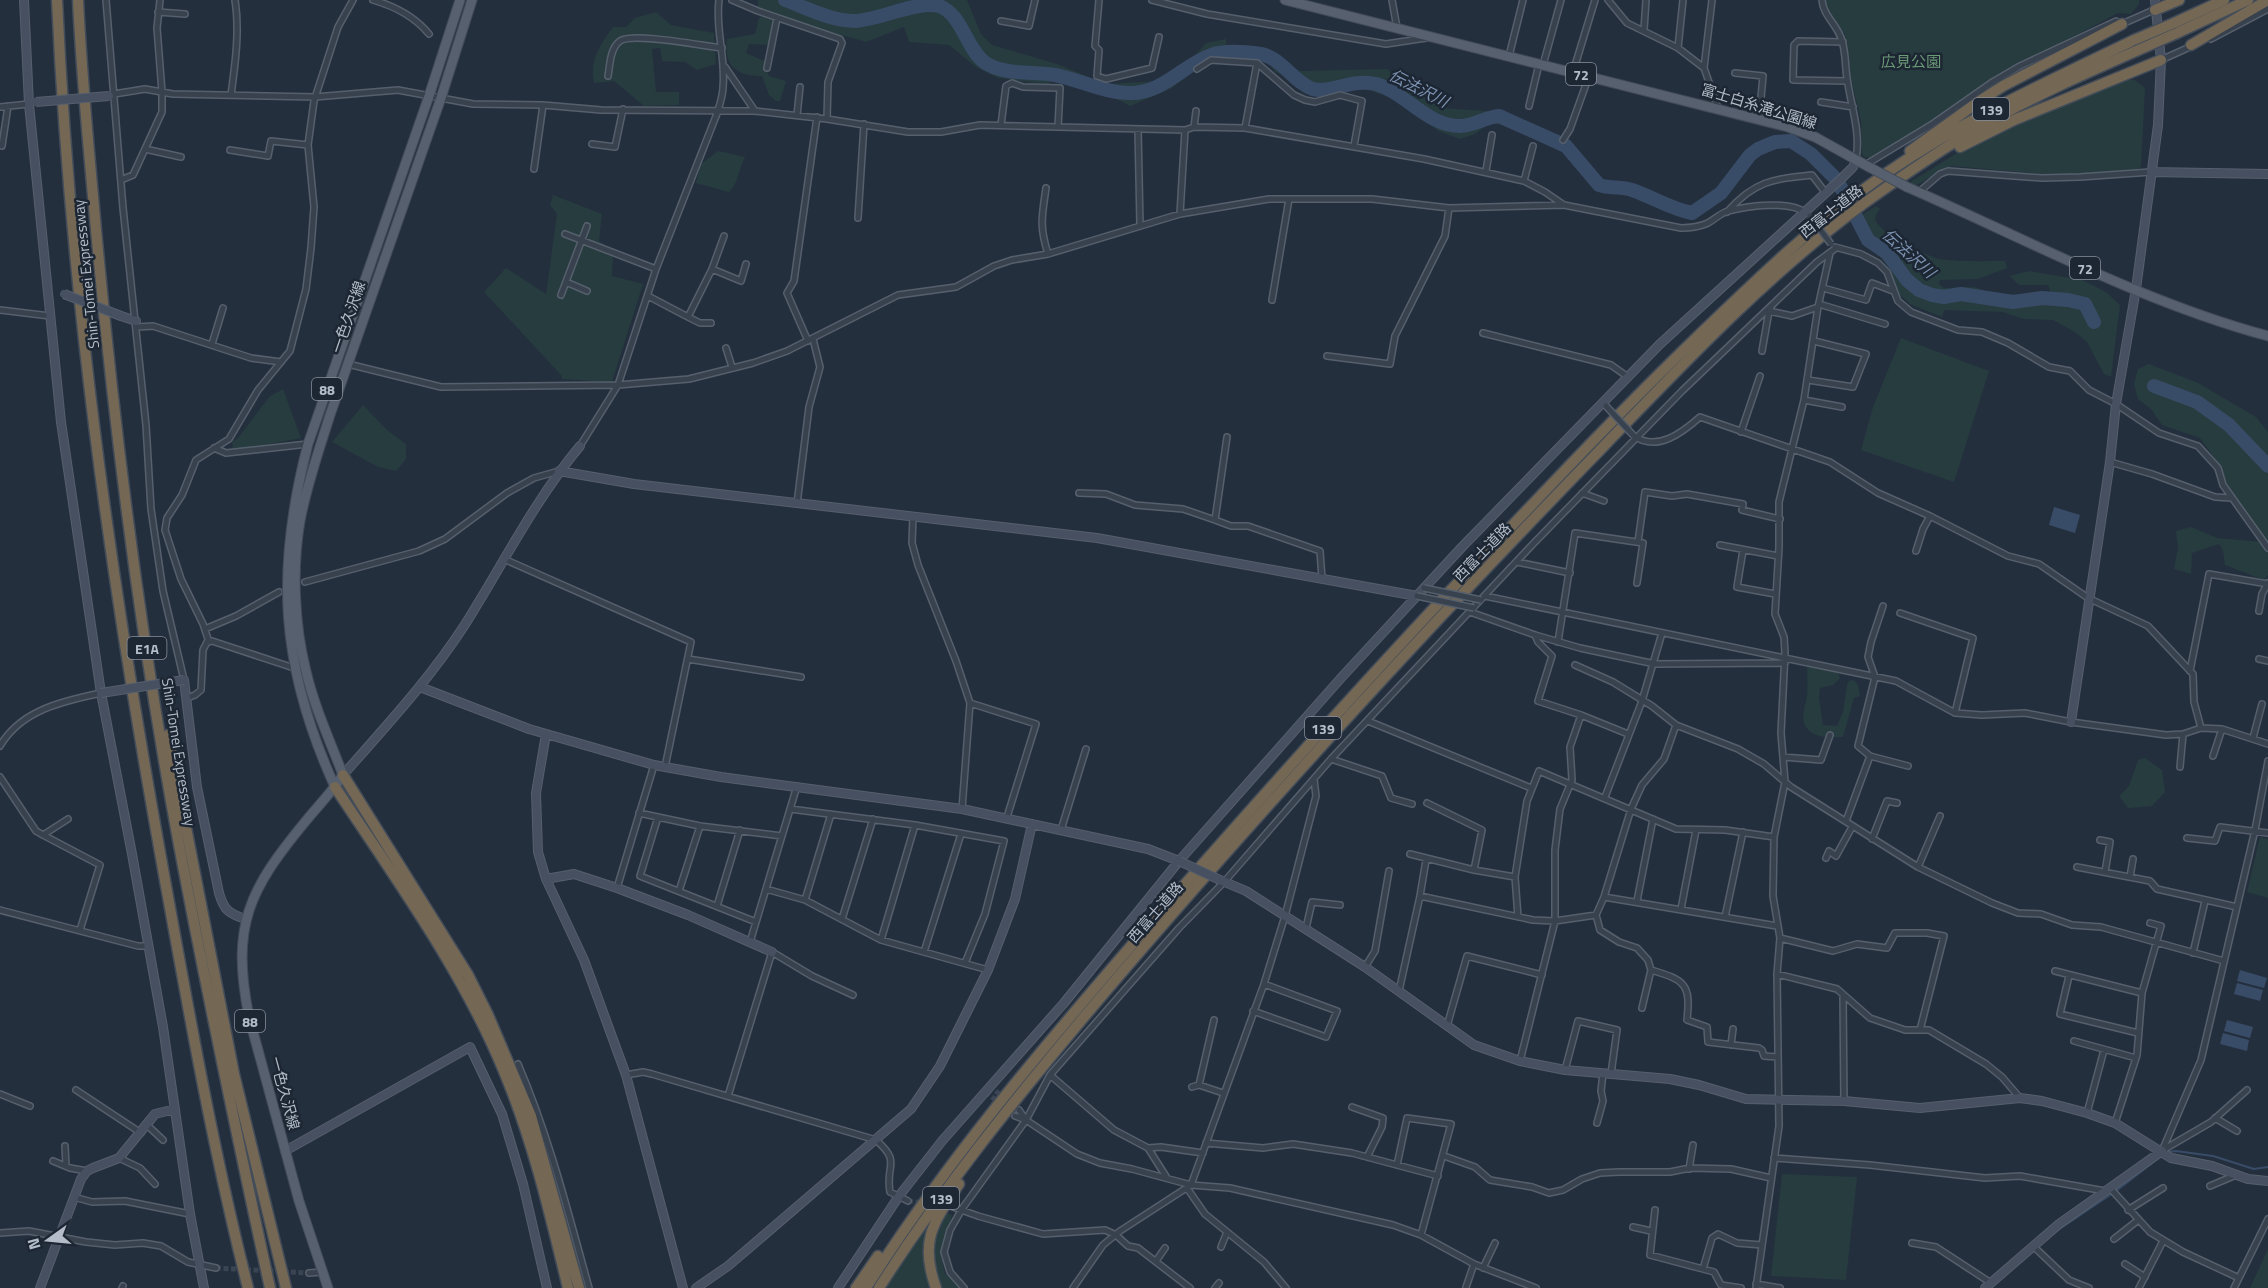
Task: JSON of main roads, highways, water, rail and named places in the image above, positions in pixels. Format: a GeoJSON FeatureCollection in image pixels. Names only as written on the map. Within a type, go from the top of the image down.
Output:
{"type":"FeatureCollection","features":[{"type":"Feature","properties":{"kind":"highway","name":"Shin-Tomei Expressway"},"geometry":{"type":"LineString","coordinates":[[57,0],[77,261],[108,533],[151,801],[193,1029],[248,1288]]}},
{"type":"Feature","properties":{"kind":"highway","name":"Shin-Tomei Expressway"},"geometry":{"type":"LineString","coordinates":[[78,0],[98,259],[135,570],[178,842],[223,1073],[270,1288]]}},
{"type":"Feature","properties":{"kind":"highway"},"geometry":{"type":"LineString","coordinates":[[2155,5],[2180,0]]}},
{"type":"Feature","properties":{"kind":"highway","name":"西富士道路"},"geometry":{"type":"LineString","coordinates":[[2176,28],[2224,0]]}},
{"type":"Feature","properties":{"kind":"highway","name":"西富士道路"},"geometry":{"type":"LineString","coordinates":[[1863,200],[1888,172],[1994,107],[2176,28],[2247,0]]}},
{"type":"Feature","properties":{"kind":"highway"},"geometry":{"type":"LineString","coordinates":[[2191,45],[2268,0]]}},
{"type":"Feature","properties":{"kind":"highway"},"geometry":{"type":"LineString","coordinates":[[1888,172],[1914,148],[1977,102],[2122,24]]}},
{"type":"Feature","properties":{"kind":"highway","name":"西富士道路"},"geometry":{"type":"LineString","coordinates":[[866,1288],[908,1224],[1195,888],[1428,630],[1713,336],[1836,218],[1985,124],[2135,46]]}},
{"type":"Feature","properties":{"kind":"highway"},"geometry":{"type":"LineString","coordinates":[[1863,200],[1888,192],[1932,163],[1984,134],[2161,60]]}},
{"type":"Feature","properties":{"kind":"highway"},"geometry":{"type":"LineString","coordinates":[[135,570],[234,1074],[286,1288]]}},
{"type":"Feature","properties":{"kind":"highway"},"geometry":{"type":"LineString","coordinates":[[343,775],[468,975],[489,1015],[531,1116],[579,1288]]}},
{"type":"Feature","properties":{"kind":"highway"},"geometry":{"type":"LineString","coordinates":[[335,787],[456,973],[503,1068],[542,1182],[568,1288]]}},
{"type":"Feature","properties":{"kind":"highway"},"geometry":{"type":"LineString","coordinates":[[856,1288],[899,1226],[1007,1110]]}},
{"type":"Feature","properties":{"kind":"highway"},"geometry":{"type":"LineString","coordinates":[[936,1288],[928,1258],[928,1242],[937,1218],[1007,1110]]}},
{"type":"Feature","properties":{"kind":"highway","name":"西富士道路"},"geometry":{"type":"LineString","coordinates":[[879,1288],[952,1183],[1007,1110]]}},
{"type":"Feature","properties":{"kind":"highway"},"geometry":{"type":"LineString","coordinates":[[222,1174],[241,1288]]}},
{"type":"Feature","properties":{"kind":"main road","name":"一色久沢線"},"geometry":{"type":"LineString","coordinates":[[335,787],[308,720],[294,668],[287,604],[289,547],[296,490],[308,444],[460,0]]}},
{"type":"Feature","properties":{"kind":"main road","name":"一色久沢線"},"geometry":{"type":"LineString","coordinates":[[328,1288],[285,1150],[249,1017],[243,988],[242,940],[245,919],[258,887],[274,861],[343,775],[306,671],[299,633],[296,573],[300,522],[306,493],[348,364],[441,98],[472,0]]}},
{"type":"Feature","properties":{"kind":"main road","name":"富士白糸滝公園線"},"geometry":{"type":"LineString","coordinates":[[1285,0],[1718,108],[1815,137],[1908,187],[2136,289],[2187,310],[2268,336]]}},
{"type":"Feature","properties":{"kind":"water"},"geometry":{"type":"Polygon","coordinates":[[[2054,507],[2080,515],[2075,533],[2049,525],[2054,507]]]}},
{"type":"Feature","properties":{"kind":"water"},"geometry":{"type":"Polygon","coordinates":[[[2240,970],[2267,978],[2264,988],[2237,981],[2240,970]]]}},
{"type":"Feature","properties":{"kind":"water"},"geometry":{"type":"Polygon","coordinates":[[[2237,983],[2263,990],[2260,1001],[2234,994],[2237,983]]]}},
{"type":"Feature","properties":{"kind":"water"},"geometry":{"type":"Polygon","coordinates":[[[2227,1020],[2253,1027],[2250,1038],[2224,1031],[2227,1020]]]}},
{"type":"Feature","properties":{"kind":"water"},"geometry":{"type":"Polygon","coordinates":[[[2223,1033],[2249,1040],[2247,1051],[2220,1044],[2223,1033]]]}},
{"type":"Feature","properties":{"kind":"waterway","name":"伝法沢川"},"geometry":{"type":"LineString","coordinates":[[785,0],[828,16],[855,21],[921,6],[939,6],[953,16],[978,56],[992,66],[1009,71],[1055,75],[1102,89],[1121,92],[1142,92],[1152,89],[1216,53],[1261,54],[1275,60],[1300,82],[1313,89],[1358,83],[1376,84],[1387,88],[1427,115],[1448,125],[1465,126],[1499,116],[1566,146],[1599,185],[1628,189],[1676,209],[1692,213],[1721,193],[1750,155],[1758,149],[1775,142],[1791,141],[1811,154],[1837,180],[1868,240],[1887,253],[1907,280],[1919,290],[1944,297],[1961,294],[2013,302],[2042,298],[2068,300],[2085,304],[2094,322]]}},
{"type":"Feature","properties":{"kind":"waterway","name":"伝法沢川"},"geometry":{"type":"LineString","coordinates":[[2154,386],[2197,402],[2229,425],[2268,466]]}},
{"type":"Feature","properties":{"kind":"waterway"},"geometry":{"type":"LineString","coordinates":[[2168,1152],[2213,1156],[2254,1169],[2268,1167]]}},
{"type":"Feature","properties":{"kind":"waterway"},"geometry":{"type":"LineString","coordinates":[[2055,1232],[2116,1191],[2160,1157]]}},
{"type":"Feature","properties":{"kind":"tunnel"},"geometry":{"type":"LineString","coordinates":[[990,1086],[1005,1099]]}},
{"type":"Feature","properties":{"kind":"tunnel"},"geometry":{"type":"LineString","coordinates":[[986,1092],[1015,1116]]}},
{"type":"Feature","properties":{"kind":"tunnel"},"geometry":{"type":"LineString","coordinates":[[908,1201],[924,1203]]}},
{"type":"Feature","properties":{"kind":"tunnel"},"geometry":{"type":"LineString","coordinates":[[216,1268],[309,1273]]}},
{"type":"Feature","properties":{"kind":"park label","name":"広見公園"},"geometry":{"type":"Point","coordinates":[1911,61]}}]}
